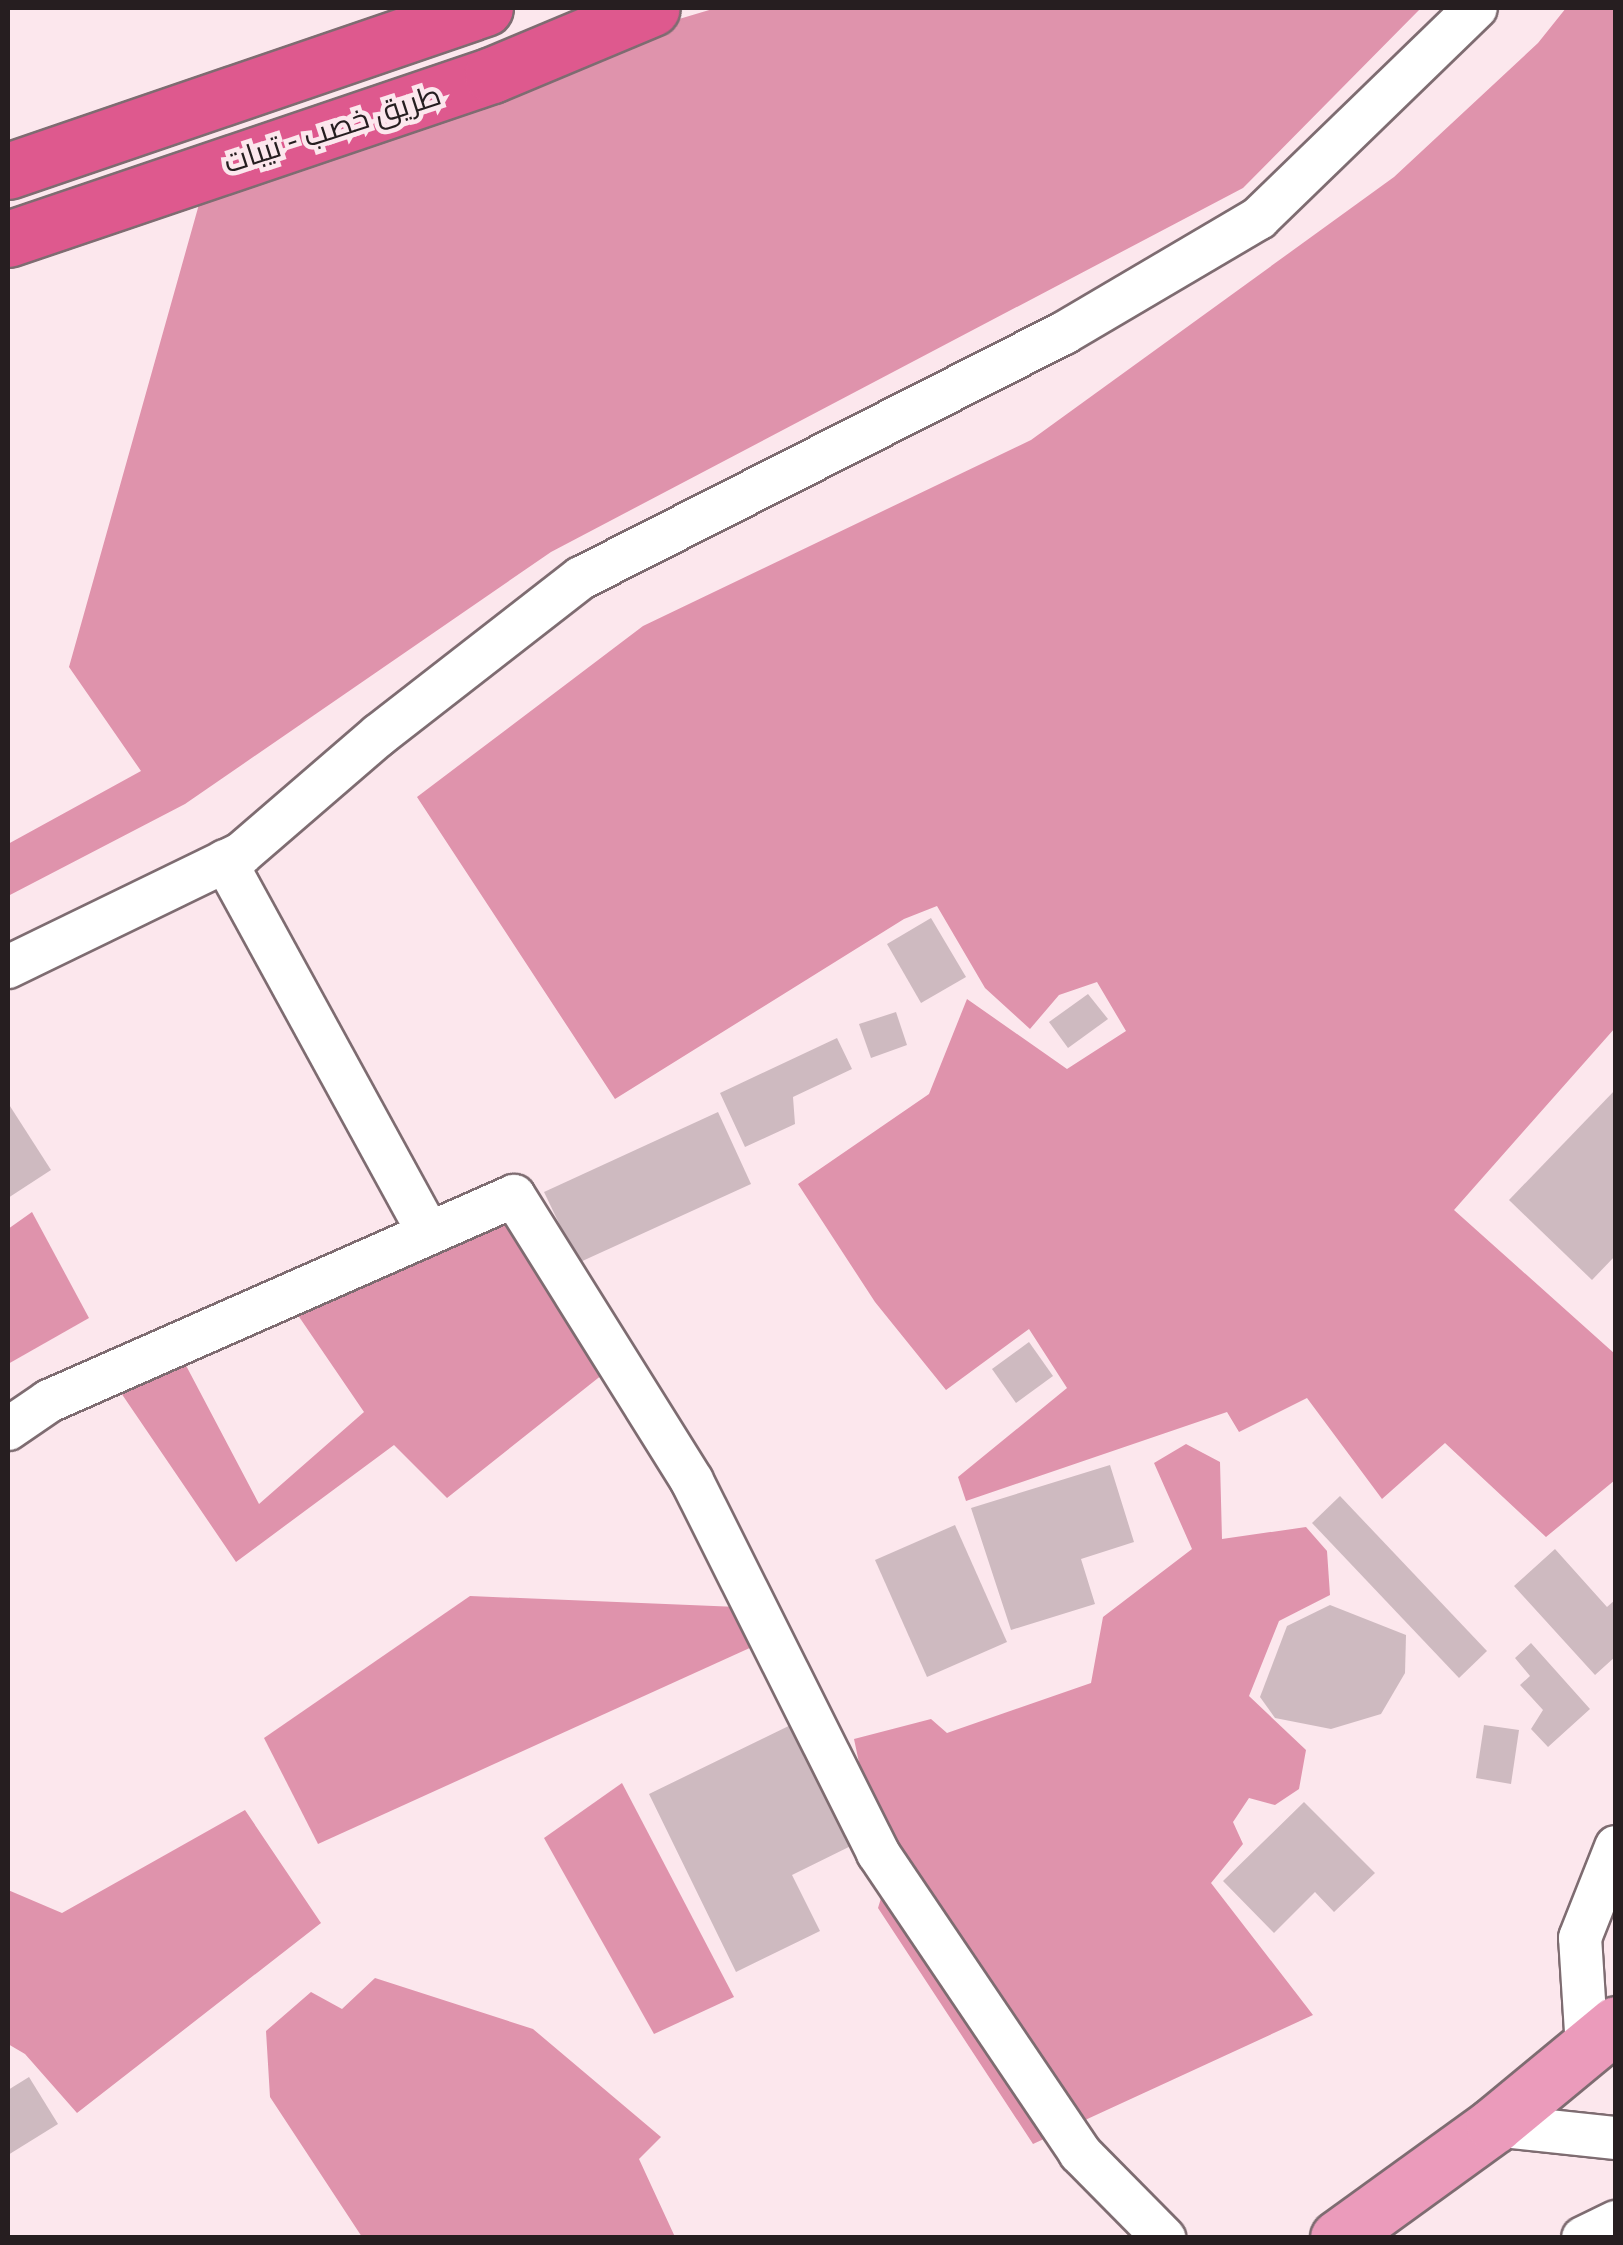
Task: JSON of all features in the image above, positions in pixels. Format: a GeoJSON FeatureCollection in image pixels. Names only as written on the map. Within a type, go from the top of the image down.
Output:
{"type":"FeatureCollection","features":[{"type":"Feature","properties":{"kind":"highway"},"geometry":{"type":"LineString","coordinates":[[8,171],[484,8]]}},
{"type":"Feature","properties":{"kind":"highway","name":"طريق خصب - تيبات"},"geometry":{"type":"LineString","coordinates":[[8,239],[492,75],[652,8]]}},
{"type":"Feature","properties":{"kind":"main road"},"geometry":{"type":"LineString","coordinates":[[1338,2238],[1494,2125],[1601,2036]]}},
{"type":"Feature","properties":{"kind":"street"},"geometry":{"type":"LineString","coordinates":[[8,966],[240,854],[378,735],[580,578],[1064,332],[1259,218],[1476,8]]}},
{"type":"Feature","properties":{"kind":"street"},"geometry":{"type":"LineString","coordinates":[[225,861],[429,1233]]}},
{"type":"Feature","properties":{"kind":"street"},"geometry":{"type":"LineString","coordinates":[[8,1429],[48,1400],[514,1196],[692,1482],[878,1853],[1080,2153],[1164,2238]]}},
{"type":"Feature","properties":{"kind":"street"},"geometry":{"type":"LineString","coordinates":[[1601,2036],[1580,1938],[1616,1847]]}},
{"type":"Feature","properties":{"kind":"street"},"geometry":{"type":"LineString","coordinates":[[1494,2125],[1616,2138]]}},
{"type":"Feature","properties":{"kind":"street"},"geometry":{"type":"LineString","coordinates":[[1583,2238],[1616,2222]]}},
{"type":"Feature","properties":{"kind":"shaded area"},"geometry":{"type":"Polygon","coordinates":[[[716,8],[1421,8],[1243,188],[551,552],[185,804],[8,896],[8,844],[141,771],[69,667],[212,158],[716,8]]]}},
{"type":"Feature","properties":{"kind":"shaded area"},"geometry":{"type":"Polygon","coordinates":[[[1566,8],[1616,8],[1615,1028],[1454,1210],[1615,1354],[1615,1480],[1546,1537],[1445,1443],[1382,1499],[1307,1398],[1239,1432],[1227,1412],[966,1501],[958,1477],[1067,1388],[1029,1329],[946,1390],[875,1302],[798,1184],[929,1094],[967,999],[1067,1069],[1126,1031],[1097,982],[1059,995],[1030,1029],[985,988],[937,906],[904,919],[615,1099],[417,797],[643,626],[1031,440],[1394,177],[1538,43],[1566,8]]]}},
{"type":"Feature","properties":{"kind":"shaded area"},"geometry":{"type":"Polygon","coordinates":[[[32,1212],[89,1318],[8,1364],[8,1229],[32,1212]]]}},
{"type":"Feature","properties":{"kind":"shaded area"},"geometry":{"type":"Polygon","coordinates":[[[503,1215],[612,1367],[447,1498],[394,1445],[236,1562],[117,1387],[181,1356],[259,1504],[364,1412],[291,1305],[503,1215]]]}},
{"type":"Feature","properties":{"kind":"shaded area"},"geometry":{"type":"Polygon","coordinates":[[[1186,1444],[1220,1462],[1222,1539],[1306,1527],[1327,1551],[1330,1595],[1279,1621],[1249,1696],[1306,1750],[1299,1789],[1275,1805],[1249,1798],[1233,1822],[1243,1844],[1211,1883],[1313,2015],[1033,2144],[878,1908],[885,1885],[854,1739],[931,1719],[947,1733],[1091,1683],[1103,1617],[1192,1549],[1154,1463],[1186,1444]]]}},
{"type":"Feature","properties":{"kind":"shaded area"},"geometry":{"type":"Polygon","coordinates":[[[470,1596],[738,1607],[774,1637],[318,1844],[264,1738],[470,1596]]]}},
{"type":"Feature","properties":{"kind":"shaded area"},"geometry":{"type":"Polygon","coordinates":[[[622,1783],[734,1997],[654,2034],[544,1838],[622,1783]]]}},
{"type":"Feature","properties":{"kind":"shaded area"},"geometry":{"type":"Polygon","coordinates":[[[245,1810],[321,1923],[77,2113],[25,2054],[8,2044],[8,1890],[62,1913],[245,1810]]]}},
{"type":"Feature","properties":{"kind":"shaded area"},"geometry":{"type":"Polygon","coordinates":[[[375,1978],[533,2029],[661,2137],[639,2159],[675,2237],[362,2237],[270,2097],[266,2031],[311,1992],[342,2009],[375,1978]]]}},
{"type":"Feature","properties":{"kind":"building"},"geometry":{"type":"Polygon","coordinates":[[[931,918],[966,977],[921,1003],[887,944],[931,918]]]}},
{"type":"Feature","properties":{"kind":"building"},"geometry":{"type":"Polygon","coordinates":[[[1088,994],[1108,1019],[1068,1048],[1049,1022],[1088,994]]]}},
{"type":"Feature","properties":{"kind":"building"},"geometry":{"type":"Polygon","coordinates":[[[896,1012],[907,1045],[871,1058],[859,1024],[896,1012]]]}},
{"type":"Feature","properties":{"kind":"building"},"geometry":{"type":"Polygon","coordinates":[[[837,1038],[852,1069],[793,1097],[795,1124],[745,1147],[720,1093],[837,1038]]]}},
{"type":"Feature","properties":{"kind":"building"},"geometry":{"type":"Polygon","coordinates":[[[1616,1089],[1616,1255],[1592,1280],[1509,1200],[1616,1089]]]}},
{"type":"Feature","properties":{"kind":"building"},"geometry":{"type":"Polygon","coordinates":[[[8,1103],[51,1170],[8,1198],[8,1103]]]}},
{"type":"Feature","properties":{"kind":"building"},"geometry":{"type":"Polygon","coordinates":[[[718,1112],[751,1184],[578,1263],[544,1192],[718,1112]]]}},
{"type":"Feature","properties":{"kind":"building"},"geometry":{"type":"Polygon","coordinates":[[[1029,1342],[1053,1376],[1016,1403],[992,1369],[1029,1342]]]}},
{"type":"Feature","properties":{"kind":"building"},"geometry":{"type":"Polygon","coordinates":[[[1110,1465],[1134,1542],[1081,1559],[1095,1604],[1011,1630],[971,1508],[1110,1465]]]}},
{"type":"Feature","properties":{"kind":"building"},"geometry":{"type":"Polygon","coordinates":[[[1340,1496],[1487,1651],[1459,1678],[1312,1523],[1340,1496]]]}},
{"type":"Feature","properties":{"kind":"building"},"geometry":{"type":"Polygon","coordinates":[[[955,1525],[1007,1642],[927,1677],[875,1560],[955,1525]]]}},
{"type":"Feature","properties":{"kind":"building"},"geometry":{"type":"Polygon","coordinates":[[[1555,1549],[1607,1607],[1616,1599],[1616,1656],[1595,1675],[1514,1586],[1555,1549]]]}},
{"type":"Feature","properties":{"kind":"building"},"geometry":{"type":"Polygon","coordinates":[[[1330,1605],[1406,1635],[1405,1673],[1381,1714],[1331,1729],[1275,1718],[1260,1697],[1287,1626],[1330,1605]]]}},
{"type":"Feature","properties":{"kind":"building"},"geometry":{"type":"Polygon","coordinates":[[[1531,1643],[1590,1709],[1548,1747],[1531,1729],[1543,1710],[1520,1685],[1530,1676],[1515,1658],[1531,1643]]]}},
{"type":"Feature","properties":{"kind":"building"},"geometry":{"type":"Polygon","coordinates":[[[805,1718],[865,1839],[792,1875],[820,1931],[736,1972],[649,1794],[805,1718]]]}},
{"type":"Feature","properties":{"kind":"building"},"geometry":{"type":"Polygon","coordinates":[[[1484,1725],[1519,1730],[1511,1784],[1476,1778],[1484,1725]]]}},
{"type":"Feature","properties":{"kind":"building"},"geometry":{"type":"Polygon","coordinates":[[[1304,1802],[1375,1873],[1334,1912],[1315,1892],[1274,1933],[1223,1881],[1304,1802]]]}},
{"type":"Feature","properties":{"kind":"building"},"geometry":{"type":"Polygon","coordinates":[[[29,2077],[58,2124],[8,2155],[8,2090],[29,2077]]]}}]}
